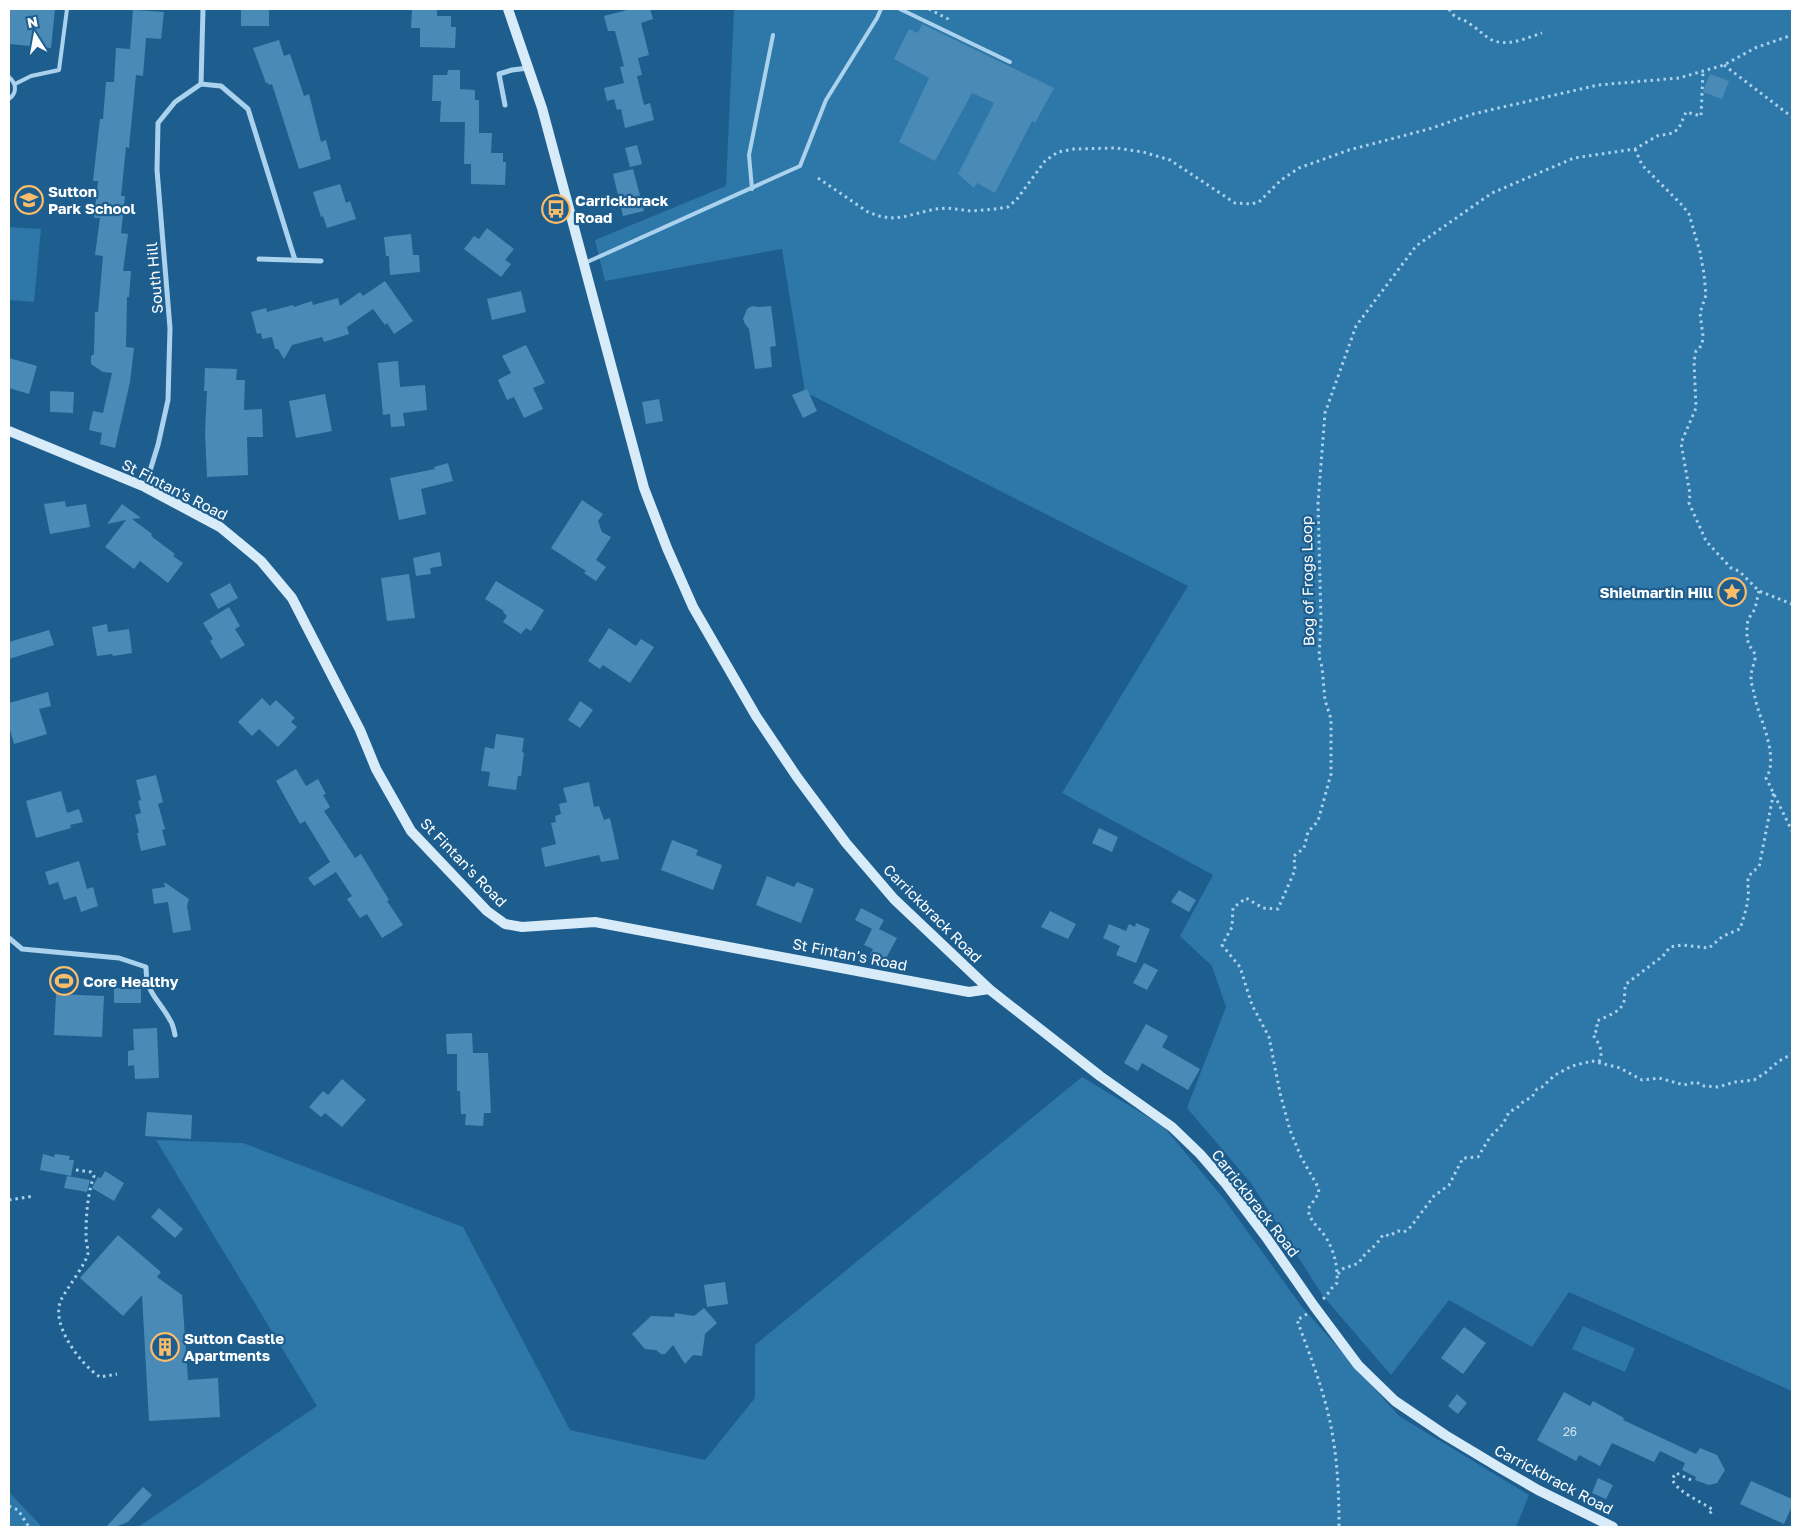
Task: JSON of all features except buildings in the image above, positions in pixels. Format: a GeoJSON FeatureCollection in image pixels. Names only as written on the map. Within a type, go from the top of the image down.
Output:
{"type":"FeatureCollection","features":[{"type":"Feature","properties":{"kind":"main road","name":"Carrickbrack Road"},"geometry":{"type":"LineString","coordinates":[[508,9],[542,108],[644,488],[667,548],[693,607],[756,716],[797,777],[846,843],[894,899],[989,989],[1100,1076],[1172,1127],[1200,1154],[1266,1236],[1314,1306],[1358,1365],[1395,1401],[1445,1435],[1538,1490],[1613,1527]]}},
{"type":"Feature","properties":{"kind":"main road","name":"St Fintan's Road"},"geometry":{"type":"LineString","coordinates":[[9,431],[145,487],[220,527],[261,560],[292,598],[360,730],[376,769],[412,831],[487,911],[505,924],[522,927],[595,922],[969,992],[989,989]]}},
{"type":"Feature","properties":{"kind":"street"},"geometry":{"type":"LineString","coordinates":[[203,9],[202,84],[221,86],[248,109],[295,260]]}},
{"type":"Feature","properties":{"kind":"street"},"geometry":{"type":"LineString","coordinates":[[505,105],[499,74],[528,68]]}},
{"type":"Feature","properties":{"kind":"street","name":"South Hill"},"geometry":{"type":"LineString","coordinates":[[145,487],[158,445],[168,391],[170,328],[156,170],[158,123],[175,102],[202,84]]}},
{"type":"Feature","properties":{"kind":"street"},"geometry":{"type":"LineString","coordinates":[[259,259],[321,261]]}},
{"type":"Feature","properties":{"kind":"street"},"geometry":{"type":"LineString","coordinates":[[9,938],[22,949],[119,958],[146,967],[146,981],[171,1021],[175,1035]]}},
{"type":"Feature","properties":{"kind":"lane"},"geometry":{"type":"LineString","coordinates":[[15,84],[31,76],[59,70],[67,9]]}},
{"type":"Feature","properties":{"kind":"lane"},"geometry":{"type":"LineString","coordinates":[[585,263],[800,166],[826,100],[881,9]]}},
{"type":"Feature","properties":{"kind":"lane"},"geometry":{"type":"LineString","coordinates":[[900,9],[1010,62]]}},
{"type":"Feature","properties":{"kind":"lane"},"geometry":{"type":"LineString","coordinates":[[752,189],[749,155],[772,35]]}},
{"type":"Feature","properties":{"kind":"lane"},"geometry":{"type":"LineString","coordinates":[[9,77],[15,84],[14,94],[9,99]]}},
{"type":"Feature","properties":{"kind":"path"},"geometry":{"type":"LineString","coordinates":[[1449,9],[1457,19],[1468,22],[1479,32],[1494,41],[1506,43],[1542,33]]}},
{"type":"Feature","properties":{"kind":"path"},"geometry":{"type":"LineString","coordinates":[[818,178],[854,203],[879,216],[890,218],[903,217],[935,209],[995,209],[1008,207],[1017,199],[1045,161],[1058,152],[1074,149],[1116,148],[1143,152],[1170,160],[1235,203],[1251,204],[1259,202],[1281,180],[1299,168],[1350,150],[1429,129],[1473,114],[1598,85],[1679,78],[1724,65],[1756,48],[1792,35]]}},
{"type":"Feature","properties":{"kind":"path"},"geometry":{"type":"LineString","coordinates":[[1724,65],[1792,116]]}},
{"type":"Feature","properties":{"kind":"path","name":"Bog of Frogs Loop"},"geometry":{"type":"LineString","coordinates":[[1338,1274],[1330,1246],[1324,1234],[1310,1217],[1308,1209],[1319,1193],[1318,1187],[1301,1157],[1290,1130],[1269,1037],[1252,1006],[1240,967],[1222,945],[1232,928],[1233,908],[1246,898],[1263,908],[1278,909],[1295,870],[1294,856],[1304,848],[1308,832],[1318,821],[1331,774],[1331,719],[1325,700],[1322,667],[1319,657],[1321,620],[1318,503],[1325,413],[1356,326],[1416,246],[1492,193],[1574,158],[1634,149],[1657,136],[1673,133],[1679,128],[1686,112],[1700,116],[1703,71]]}},
{"type":"Feature","properties":{"kind":"path"},"geometry":{"type":"LineString","coordinates":[[1634,149],[1642,164],[1690,214],[1704,274],[1706,295],[1700,313],[1703,336],[1702,344],[1696,351],[1694,361],[1696,408],[1681,443],[1690,494],[1689,504],[1706,541],[1731,568],[1739,571],[1759,590],[1792,604]]}},
{"type":"Feature","properties":{"kind":"path"},"geometry":{"type":"LineString","coordinates":[[1759,590],[1755,609],[1747,624],[1747,638],[1755,654],[1751,682],[1771,753],[1769,774],[1766,778],[1774,791],[1792,832]]}},
{"type":"Feature","properties":{"kind":"path"},"geometry":{"type":"LineString","coordinates":[[1599,1062],[1602,1056],[1601,1048],[1593,1035],[1597,1030],[1597,1021],[1619,1011],[1624,1002],[1626,984],[1663,956],[1670,947],[1682,945],[1709,948],[1723,936],[1740,929],[1748,897],[1747,882],[1750,874],[1759,867],[1774,791]]}},
{"type":"Feature","properties":{"kind":"path"},"geometry":{"type":"LineString","coordinates":[[1323,1299],[1337,1283],[1338,1274],[1342,1269],[1359,1263],[1364,1253],[1376,1244],[1380,1237],[1385,1234],[1389,1236],[1398,1231],[1404,1232],[1409,1229],[1434,1196],[1449,1185],[1464,1158],[1478,1157],[1490,1137],[1503,1124],[1509,1112],[1517,1108],[1524,1100],[1532,1097],[1537,1089],[1555,1075],[1572,1066],[1592,1060],[1620,1068],[1642,1080],[1660,1078],[1684,1085],[1696,1082],[1704,1086],[1718,1087],[1735,1082],[1754,1080],[1779,1061],[1792,1054]]}},
{"type":"Feature","properties":{"kind":"path"},"geometry":{"type":"LineString","coordinates":[[76,1170],[91,1172],[94,1176],[86,1222],[88,1251],[61,1301],[57,1313],[71,1346],[84,1364],[100,1377],[117,1374]]}},
{"type":"Feature","properties":{"kind":"path"},"geometry":{"type":"LineString","coordinates":[[9,1200],[34,1196]]}},
{"type":"Feature","properties":{"kind":"path"},"geometry":{"type":"LineString","coordinates":[[1310,1312],[1297,1320],[1319,1383],[1333,1437],[1338,1481],[1339,1527]]}},
{"type":"Feature","properties":{"kind":"path"},"geometry":{"type":"LineString","coordinates":[[1691,1480],[1676,1473],[1672,1479],[1681,1489],[1713,1510],[1708,1514]]}},
{"type":"Feature","properties":{"kind":"path"},"geometry":{"type":"LineString","coordinates":[[9,1506],[18,1510],[28,1527]]}},
{"type":"Feature","properties":{"kind":"shaded area"},"geometry":{"type":"Polygon","coordinates":[[[734,9],[1792,9],[1792,1391],[1569,1292],[1532,1347],[1449,1300],[1391,1375],[1323,1296],[1251,1183],[1187,1108],[1226,1007],[1212,966],[1180,936],[1213,875],[1062,793],[1188,586],[805,392],[782,249],[605,281],[595,240],[726,186],[734,9]]]}},
{"type":"Feature","properties":{"kind":"shaded area"},"geometry":{"type":"Polygon","coordinates":[[[9,227],[41,229],[34,302],[9,300],[9,227]]]}},
{"type":"Feature","properties":{"kind":"shaded area"},"geometry":{"type":"Polygon","coordinates":[[[1082,1077],[1163,1126],[1224,1199],[1302,1307],[1399,1416],[1529,1495],[1516,1527],[138,1527],[317,1406],[156,1140],[243,1143],[463,1227],[570,1430],[705,1460],[755,1398],[755,1345],[1082,1077]]]}},
{"type":"Feature","properties":{"kind":"shaded area"},"geometry":{"type":"Polygon","coordinates":[[[1583,1326],[1635,1348],[1625,1372],[1572,1349],[1583,1326]]]}},
{"type":"Feature","properties":{"kind":"shaded area"},"geometry":{"type":"Polygon","coordinates":[[[9,1492],[42,1527],[9,1527],[9,1492]]]}},
{"type":"Feature","properties":{"kind":"place","name":"Sutton Park School"},"geometry":{"type":"Point","coordinates":[29,200]}},
{"type":"Feature","properties":{"kind":"place","name":"Carrickbrack Road"},"geometry":{"type":"Point","coordinates":[556,209]}},
{"type":"Feature","properties":{"kind":"place","name":"Shielmartin Hill"},"geometry":{"type":"Point","coordinates":[1732,592]}},
{"type":"Feature","properties":{"kind":"place","name":"Core Healthy"},"geometry":{"type":"Point","coordinates":[64,981]}},
{"type":"Feature","properties":{"kind":"place","name":"Sutton Castle Apartments"},"geometry":{"type":"Point","coordinates":[165,1347]}}]}
